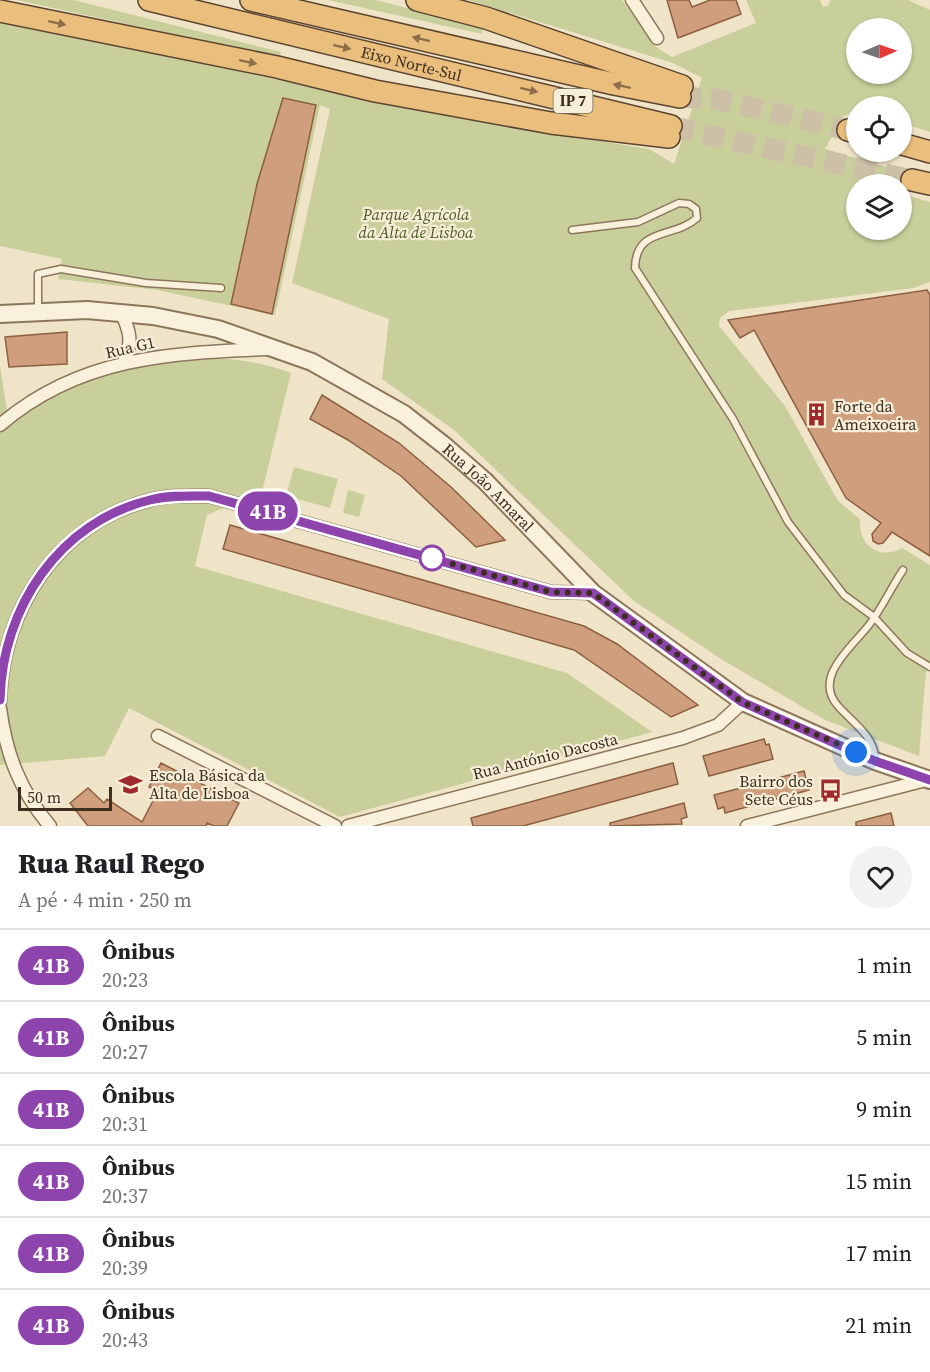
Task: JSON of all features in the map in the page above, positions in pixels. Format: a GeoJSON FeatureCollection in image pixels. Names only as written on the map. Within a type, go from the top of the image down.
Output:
{"type":"FeatureCollection","features":[{"type":"Feature","properties":{"kind":"highway","name":"Eixo Norte-Sul"},"geometry":{"type":"LineString","coordinates":[[0,11],[277,67],[375,91],[550,123],[671,132],[472,76],[285,34],[149,0]]}},
{"type":"Feature","properties":{"kind":"highway","name":"Eixo Norte-Sul"},"geometry":{"type":"LineString","coordinates":[[251,0],[614,84],[681,91],[486,18],[417,0]]}},
{"type":"Feature","properties":{"kind":"highway"},"geometry":{"type":"LineString","coordinates":[[912,147],[930,152]]}},
{"type":"Feature","properties":{"kind":"street"},"geometry":{"type":"LineString","coordinates":[[632,0],[657,38]]}},
{"type":"Feature","properties":{"kind":"street","name":"Rua João Amaral"},"geometry":{"type":"LineString","coordinates":[[0,314],[38,311],[121,312],[197,324],[281,349],[356,384],[404,414],[445,446],[484,481],[593,593],[742,702],[875,761],[929,780]]}},
{"type":"Feature","properties":{"kind":"street"},"geometry":{"type":"LineString","coordinates":[[121,312],[131,341],[124,362]]}},
{"type":"Feature","properties":{"kind":"street","name":"Rua G1"},"geometry":{"type":"LineString","coordinates":[[0,425],[13,414],[72,381],[124,362],[183,353],[281,349]]}},
{"type":"Feature","properties":{"kind":"street"},"geometry":{"type":"LineString","coordinates":[[0,701],[5,650],[16,617],[50,562],[74,536],[100,520],[152,499],[209,496],[551,592],[593,593]]}},
{"type":"Feature","properties":{"kind":"street","name":"Rua António Dacosta"},"geometry":{"type":"LineString","coordinates":[[348,826],[683,738],[718,725],[742,702]]}},
{"type":"Feature","properties":{"kind":"street"},"geometry":{"type":"LineString","coordinates":[[0,708],[11,763],[22,788],[50,826]]}},
{"type":"Feature","properties":{"kind":"street"},"geometry":{"type":"LineString","coordinates":[[158,736],[335,826]]}},
{"type":"Feature","properties":{"kind":"street"},"geometry":{"type":"LineString","coordinates":[[747,826],[929,780]]}},
{"type":"Feature","properties":{"kind":"lane"},"geometry":{"type":"LineString","coordinates":[[572,230],[638,222],[679,203],[689,204],[696,209],[697,218],[689,226],[659,234],[642,244],[635,256],[635,268],[733,419],[788,522],[844,595],[874,617],[907,653],[930,667]]}},
{"type":"Feature","properties":{"kind":"lane"},"geometry":{"type":"LineString","coordinates":[[38,311],[38,274],[61,269],[146,283],[221,288]]}},
{"type":"Feature","properties":{"kind":"lane"},"geometry":{"type":"LineString","coordinates":[[875,761],[869,738],[833,701],[830,687],[832,673],[842,653],[874,617],[903,570]]}},
{"type":"Feature","properties":{"kind":"green space"},"geometry":{"type":"Polygon","coordinates":[[[16,0],[74,0],[281,52],[279,57],[16,0]]]}},
{"type":"Feature","properties":{"kind":"green space"},"geometry":{"type":"Polygon","coordinates":[[[328,0],[376,0],[483,28],[482,34],[328,0]]]}},
{"type":"Feature","properties":{"kind":"green space","name":"Parque Agrícola da Alta de Lisboa"},"geometry":{"type":"Polygon","coordinates":[[[468,0],[622,0],[656,47],[672,57],[756,23],[746,0],[820,0],[823,7],[829,5],[830,0],[908,0],[930,10],[930,132],[912,126],[912,96],[846,96],[846,115],[825,149],[846,155],[846,162],[869,162],[896,170],[897,174],[846,174],[846,240],[912,240],[912,197],[930,202],[930,282],[914,288],[729,311],[720,318],[719,326],[785,406],[838,501],[860,519],[862,536],[866,543],[871,548],[885,552],[893,552],[902,548],[930,565],[930,671],[926,671],[919,756],[825,720],[724,661],[634,601],[454,430],[382,379],[389,319],[292,283],[330,109],[320,105],[275,315],[157,290],[58,279],[62,259],[0,246],[0,21],[463,119],[649,149],[674,164],[702,78],[673,63],[468,0]]]}},
{"type":"Feature","properties":{"kind":"green space"},"geometry":{"type":"Polygon","coordinates":[[[113,359],[226,359],[270,366],[291,373],[262,492],[207,515],[195,566],[567,673],[652,732],[340,817],[129,708],[105,756],[0,765],[0,365],[7,411],[55,382],[113,359]]]}},
{"type":"Feature","properties":{"kind":"green space"},"geometry":{"type":"Polygon","coordinates":[[[294,467],[338,479],[330,508],[286,496],[294,467]]]}},
{"type":"Feature","properties":{"kind":"green space"},"geometry":{"type":"Polygon","coordinates":[[[348,490],[365,495],[359,517],[343,513],[348,490]]]}},
{"type":"Feature","properties":{"kind":"building"},"geometry":{"type":"Polygon","coordinates":[[[667,0],[689,0],[692,7],[710,0],[736,0],[741,14],[678,38],[667,0]]]}},
{"type":"Feature","properties":{"kind":"building"},"geometry":{"type":"Polygon","coordinates":[[[283,98],[316,105],[272,314],[231,304],[257,184],[283,98]]]}},
{"type":"Feature","properties":{"kind":"building"},"geometry":{"type":"Polygon","coordinates":[[[927,290],[930,295],[930,556],[892,532],[883,543],[878,544],[873,541],[872,534],[881,523],[846,498],[754,330],[740,338],[728,320],[927,290]]]}},
{"type":"Feature","properties":{"kind":"building"},"geometry":{"type":"Polygon","coordinates":[[[67,332],[67,364],[9,367],[5,337],[67,332]]]}},
{"type":"Feature","properties":{"kind":"building"},"geometry":{"type":"Polygon","coordinates":[[[322,395],[399,443],[451,487],[505,540],[476,547],[401,476],[348,440],[310,419],[322,395]]]}},
{"type":"Feature","properties":{"kind":"building"},"geometry":{"type":"Polygon","coordinates":[[[230,525],[584,626],[617,644],[698,705],[671,717],[574,650],[223,549],[230,525]]]}},
{"type":"Feature","properties":{"kind":"building"},"geometry":{"type":"Polygon","coordinates":[[[764,739],[766,745],[769,744],[773,759],[709,776],[703,756],[764,739]]]}},
{"type":"Feature","properties":{"kind":"building"},"geometry":{"type":"Polygon","coordinates":[[[161,763],[239,803],[227,826],[214,826],[207,823],[206,826],[88,826],[70,803],[88,788],[104,803],[107,799],[142,822],[158,791],[149,787],[161,763]]]}},
{"type":"Feature","properties":{"kind":"building"},"geometry":{"type":"Polygon","coordinates":[[[673,763],[678,784],[523,826],[473,826],[471,818],[673,763]]]}},
{"type":"Feature","properties":{"kind":"building"},"geometry":{"type":"Polygon","coordinates":[[[804,771],[809,790],[725,813],[724,807],[718,809],[714,795],[804,771]]]}},
{"type":"Feature","properties":{"kind":"building"},"geometry":{"type":"Polygon","coordinates":[[[684,803],[687,817],[681,819],[682,824],[610,826],[610,823],[684,803]]]}},
{"type":"Feature","properties":{"kind":"building"},"geometry":{"type":"Polygon","coordinates":[[[891,813],[894,826],[856,826],[856,822],[891,813]]]}},
{"type":"Feature","properties":{"kind":"tunnel"},"geometry":{"type":"LineString","coordinates":[[680,97],[717,99],[846,130]]}},
{"type":"Feature","properties":{"kind":"tunnel"},"geometry":{"type":"LineString","coordinates":[[673,127],[885,174]]}},
{"type":"Feature","properties":{"kind":"bus line","name":"41B"},"geometry":{"type":"LineString","coordinates":[[0,700],[0,677],[5,650],[16,617],[30,590],[50,562],[74,536],[113,513],[152,499],[209,496],[551,592],[593,593],[742,702],[875,761],[930,780]]}},
{"type":"Feature","properties":{"kind":"place","name":"Forte da Ameixoeira"},"geometry":{"type":"Point","coordinates":[816,415]}},
{"type":"Feature","properties":{"kind":"place","name":"Escola Básica da Alta de Lisboa"},"geometry":{"type":"Point","coordinates":[131,784]}},
{"type":"Feature","properties":{"kind":"place","name":"Bairro dos Sete Céus"},"geometry":{"type":"Point","coordinates":[831,790]}},
{"type":"Feature","properties":{"kind":"route"},"geometry":{"type":"LineString","coordinates":[[432,558],[551,592],[593,593],[742,702],[856,752]]}}]}
